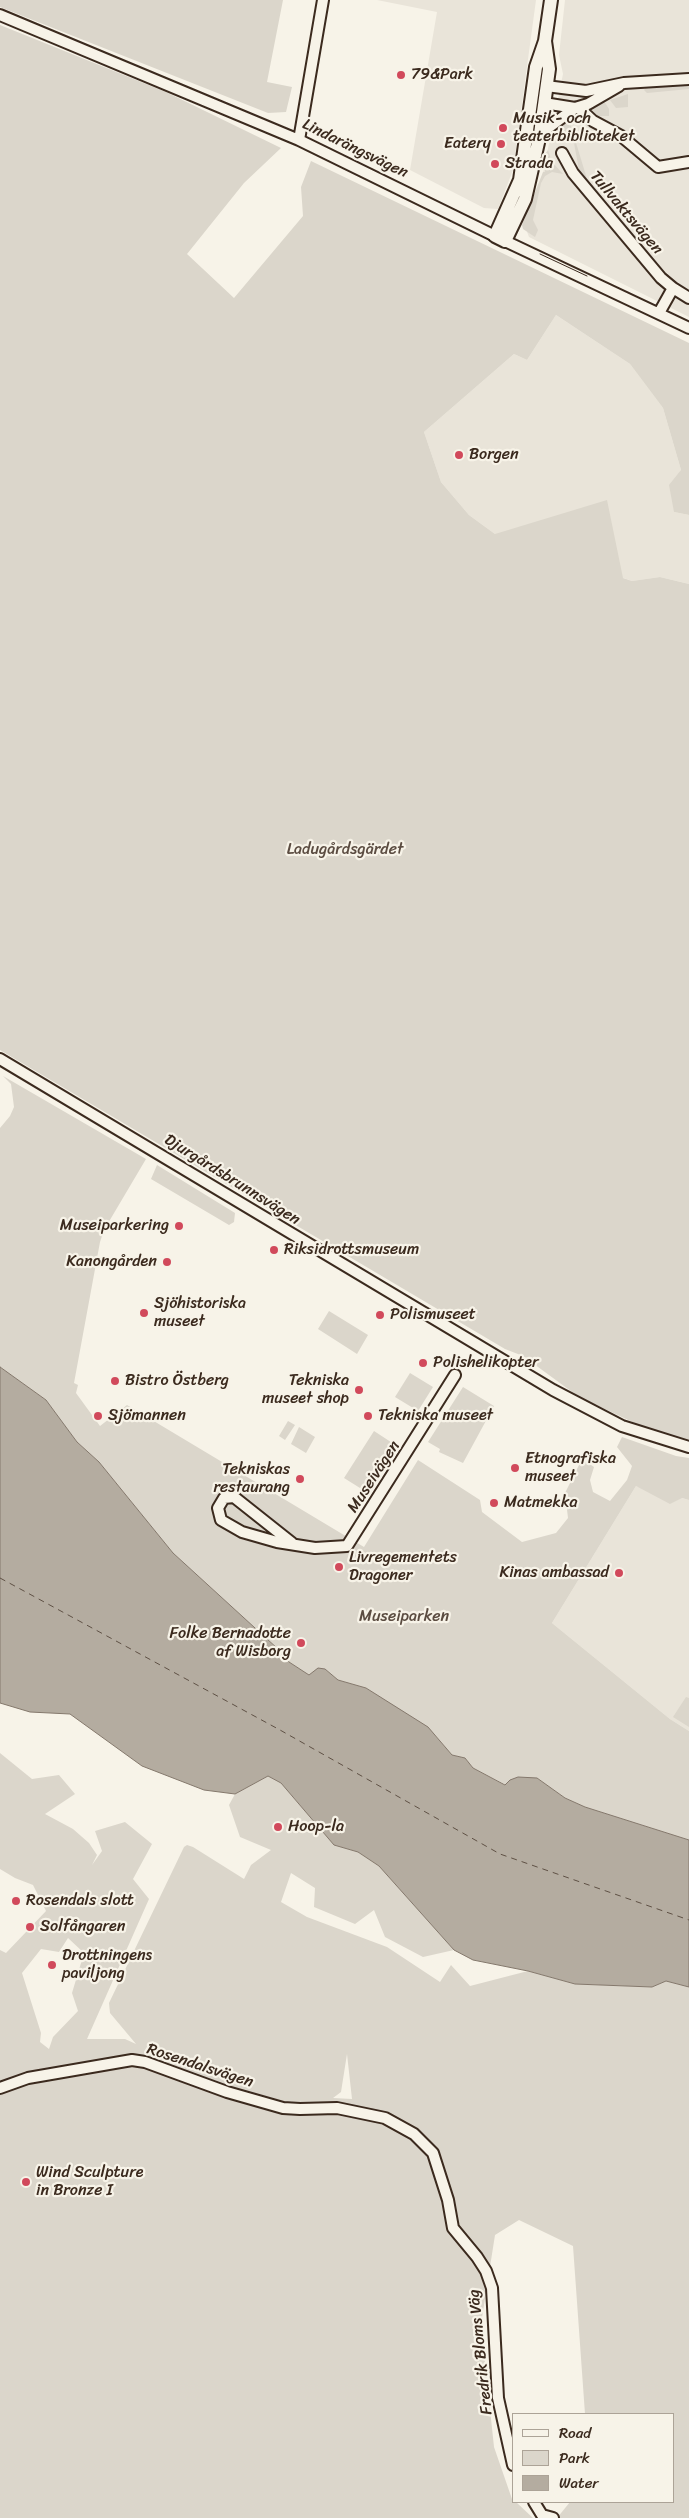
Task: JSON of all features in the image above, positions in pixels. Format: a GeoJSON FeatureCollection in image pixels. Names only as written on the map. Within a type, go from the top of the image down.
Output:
{"type":"FeatureCollection","features":[{"type":"Feature","properties":{"kind":"main road"},"geometry":{"type":"LineString","coordinates":[[500,239],[520,180],[538,102],[540,85],[536,68],[545,41],[551,0]]}},
{"type":"Feature","properties":{"kind":"main road"},"geometry":{"type":"LineString","coordinates":[[500,239],[524,199],[540,134],[538,102]]}},
{"type":"Feature","properties":{"kind":"street"},"geometry":{"type":"LineString","coordinates":[[299,140],[323,0]]}},
{"type":"Feature","properties":{"kind":"street","name":"Lindarängsvägen"},"geometry":{"type":"LineString","coordinates":[[0,15],[299,140],[500,239],[689,328]]}},
{"type":"Feature","properties":{"kind":"street"},"geometry":{"type":"LineString","coordinates":[[540,85],[572,91],[624,83],[689,79]]}},
{"type":"Feature","properties":{"kind":"street"},"geometry":{"type":"LineString","coordinates":[[540,134],[576,108],[603,96],[624,83]]}},
{"type":"Feature","properties":{"kind":"street"},"geometry":{"type":"LineString","coordinates":[[538,102],[576,108],[593,121],[621,136],[658,167],[689,162]]}},
{"type":"Feature","properties":{"kind":"street","name":"Tullvaktsvägen"},"geometry":{"type":"LineString","coordinates":[[562,153],[573,173],[661,278],[689,298]]}},
{"type":"Feature","properties":{"kind":"street"},"geometry":{"type":"LineString","coordinates":[[659,313],[673,288]]}},
{"type":"Feature","properties":{"kind":"street","name":"Djurgårdsbrunnsvägen"},"geometry":{"type":"LineString","coordinates":[[0,1058],[553,1390],[622,1426],[689,1447]]}},
{"type":"Feature","properties":{"kind":"street","name":"Museivägen"},"geometry":{"type":"LineString","coordinates":[[292,1543],[234,1497],[224,1498],[218,1508],[221,1520],[242,1532],[277,1542],[315,1548],[348,1546],[455,1374]]}},
{"type":"Feature","properties":{"kind":"street","name":"Rosendalsvägen"},"geometry":{"type":"LineString","coordinates":[[0,2088],[28,2078],[132,2060],[145,2062],[227,2092],[283,2108],[334,2108]]}},
{"type":"Feature","properties":{"kind":"street","name":"Fredrik Bloms Väg"},"geometry":{"type":"LineString","coordinates":[[334,2108],[392,2121],[414,2134],[433,2153],[448,2200],[453,2228],[477,2257],[486,2271],[492,2288],[498,2398],[512,2461]]}},
{"type":"Feature","properties":{"kind":"street"},"geometry":{"type":"LineString","coordinates":[[535,2503],[542,2515],[554,2518]]}},
{"type":"Feature","properties":{"kind":"shaded area"},"geometry":{"type":"Polygon","coordinates":[[[377,0],[536,0],[513,170],[498,209],[484,208],[410,170],[437,12],[377,0]]]}},
{"type":"Feature","properties":{"kind":"shaded area"},"geometry":{"type":"Polygon","coordinates":[[[565,0],[689,0],[689,317],[529,237],[524,224],[543,173],[563,74],[559,55],[565,0]]]}},
{"type":"Feature","properties":{"kind":"shaded area"},"geometry":{"type":"Polygon","coordinates":[[[556,315],[630,364],[663,408],[681,470],[674,512],[689,515],[689,584],[660,577],[632,581],[495,534],[469,515],[441,482],[424,432],[514,354],[527,360],[556,315]]]}},
{"type":"Feature","properties":{"kind":"shaded area"},"geometry":{"type":"Polygon","coordinates":[[[636,1486],[689,1500],[689,1731],[670,1719],[552,1623],[636,1486]]]}},
{"type":"Feature","properties":{"kind":"green space"},"geometry":{"type":"Polygon","coordinates":[[[0,0],[283,0],[267,82],[292,87],[286,112],[268,113],[0,7],[0,0]]]}},
{"type":"Feature","properties":{"kind":"green space","name":"Ladugårdsgärdet"},"geometry":{"type":"Polygon","coordinates":[[[0,25],[166,92],[281,148],[244,183],[187,254],[234,298],[303,216],[301,187],[311,161],[689,343],[689,515],[674,512],[669,485],[681,470],[663,408],[630,364],[556,315],[527,360],[514,354],[424,432],[441,482],[469,515],[495,534],[607,500],[623,578],[632,581],[660,577],[689,584],[689,1441],[641,1426],[579,1397],[523,1356],[505,1349],[0,1050],[0,25]]]}},
{"type":"Feature","properties":{"kind":"green space"},"geometry":{"type":"Polygon","coordinates":[[[689,85],[689,89],[647,93],[644,90],[646,87],[689,85]]]}},
{"type":"Feature","properties":{"kind":"green space"},"geometry":{"type":"Polygon","coordinates":[[[628,94],[628,107],[616,108],[610,100],[628,94]]]}},
{"type":"Feature","properties":{"kind":"green space"},"geometry":{"type":"Polygon","coordinates":[[[604,101],[609,109],[609,116],[598,116],[588,110],[604,101]]]}},
{"type":"Feature","properties":{"kind":"green space"},"geometry":{"type":"Polygon","coordinates":[[[570,120],[587,179],[579,170],[574,143],[565,139],[552,143],[553,131],[570,120]]]}},
{"type":"Feature","properties":{"kind":"green space"},"geometry":{"type":"Polygon","coordinates":[[[548,150],[552,162],[563,174],[552,172],[545,176],[541,183],[533,220],[538,230],[535,237],[523,229],[522,225],[543,172],[545,172],[547,156],[545,154],[548,150]]]}},
{"type":"Feature","properties":{"kind":"green space","name":"Museiparken"},"geometry":{"type":"Polygon","coordinates":[[[3,1076],[146,1159],[104,1230],[100,1242],[74,1383],[78,1385],[76,1393],[100,1426],[127,1405],[364,1547],[418,1460],[480,1500],[482,1512],[522,1542],[556,1533],[568,1518],[565,1493],[582,1459],[594,1467],[590,1480],[593,1492],[610,1501],[627,1480],[632,1466],[617,1447],[622,1437],[676,1456],[689,1458],[689,1500],[682,1498],[670,1504],[636,1486],[552,1623],[670,1719],[689,1731],[689,1840],[585,1807],[565,1798],[537,1778],[506,1785],[473,1768],[465,1758],[452,1755],[436,1736],[366,1688],[338,1680],[325,1669],[309,1675],[289,1662],[278,1649],[173,1553],[99,1462],[77,1442],[46,1400],[0,1367],[0,1128],[10,1116],[14,1107],[11,1084],[3,1076]]]}},
{"type":"Feature","properties":{"kind":"green space"},"geometry":{"type":"Polygon","coordinates":[[[157,1165],[235,1213],[234,1222],[229,1225],[151,1179],[157,1165]]]}},
{"type":"Feature","properties":{"kind":"green space"},"geometry":{"type":"Polygon","coordinates":[[[329,1311],[368,1335],[357,1354],[318,1329],[329,1311]]]}},
{"type":"Feature","properties":{"kind":"green space"},"geometry":{"type":"Polygon","coordinates":[[[410,1373],[433,1387],[418,1411],[395,1397],[410,1373]]]}},
{"type":"Feature","properties":{"kind":"green space"},"geometry":{"type":"Polygon","coordinates":[[[463,1387],[494,1406],[463,1463],[439,1452],[440,1449],[428,1442],[463,1387]]]}},
{"type":"Feature","properties":{"kind":"green space"},"geometry":{"type":"Polygon","coordinates":[[[288,1421],[295,1425],[285,1440],[279,1436],[288,1421]]]}},
{"type":"Feature","properties":{"kind":"green space"},"geometry":{"type":"Polygon","coordinates":[[[299,1427],[315,1437],[306,1453],[291,1444],[299,1427]]]}},
{"type":"Feature","properties":{"kind":"green space"},"geometry":{"type":"Polygon","coordinates":[[[374,1431],[397,1446],[368,1493],[344,1478],[374,1431]]]}},
{"type":"Feature","properties":{"kind":"green space"},"geometry":{"type":"Polygon","coordinates":[[[686,1697],[689,1698],[689,1727],[673,1717],[686,1697]]]}},
{"type":"Feature","properties":{"kind":"green space"},"geometry":{"type":"Polygon","coordinates":[[[0,1753],[32,1779],[59,1775],[75,1794],[45,1814],[73,1829],[89,1843],[97,1855],[92,1865],[102,1851],[95,1831],[125,1822],[152,1844],[133,1879],[149,1899],[87,2039],[125,2039],[136,2044],[110,2013],[109,2003],[184,1847],[187,1845],[193,1847],[244,1879],[251,1865],[271,1850],[240,1837],[229,1805],[235,1794],[268,1776],[281,1783],[334,1845],[358,1852],[379,1866],[454,1950],[423,1957],[385,1937],[374,1910],[355,1924],[314,1907],[315,1888],[291,1873],[281,1902],[307,1917],[387,1947],[440,1982],[451,1965],[470,1986],[528,1971],[575,1984],[652,1987],[666,1981],[689,1987],[689,2518],[557,2518],[569,2503],[674,2503],[674,2413],[585,2413],[573,2246],[519,2220],[495,2235],[481,2324],[494,2447],[512,2503],[517,2503],[533,2518],[0,2518],[0,1950],[6,1953],[46,1911],[33,1885],[15,1878],[0,1869],[0,1753]],[[68,1938],[59,1952],[41,1949],[22,1973],[41,2033],[40,2042],[49,2049],[53,2037],[78,2011],[72,1993],[84,1953],[68,1938]],[[347,2054],[341,2092],[333,2098],[352,2099],[347,2054]],[[32,2077],[8,2082],[9,2092],[32,2077]]]}},
{"type":"Feature","properties":{"kind":"water"},"geometry":{"type":"Polygon","coordinates":[[[0,1367],[46,1400],[77,1442],[99,1462],[173,1553],[278,1649],[289,1662],[309,1675],[318,1668],[325,1669],[338,1680],[366,1688],[428,1727],[452,1755],[465,1758],[473,1768],[505,1785],[510,1780],[518,1777],[537,1778],[565,1798],[585,1807],[689,1840],[689,1987],[666,1981],[652,1987],[575,1984],[528,1971],[473,1960],[454,1950],[379,1866],[358,1852],[334,1845],[281,1783],[268,1776],[235,1794],[204,1790],[142,1766],[70,1714],[30,1712],[0,1703],[0,1367]]]}},
{"type":"Feature","properties":{"kind":"ferry route"},"geometry":{"type":"LineString","coordinates":[[0,1578],[280,1730],[500,1854],[689,1920]]}},
{"type":"Feature","properties":{"kind":"tram line"},"geometry":{"type":"LineString","coordinates":[[540,254],[587,276]]}},
{"type":"Feature","properties":{"kind":"place","name":"79&Park"},"geometry":{"type":"Point","coordinates":[401,75]}},
{"type":"Feature","properties":{"kind":"place","name":"Musik- och teaterbiblioteket"},"geometry":{"type":"Point","coordinates":[503,128]}},
{"type":"Feature","properties":{"kind":"place","name":"Eatery"},"geometry":{"type":"Point","coordinates":[501,144]}},
{"type":"Feature","properties":{"kind":"place","name":"Strada"},"geometry":{"type":"Point","coordinates":[495,164]}},
{"type":"Feature","properties":{"kind":"place","name":"Borgen"},"geometry":{"type":"Point","coordinates":[459,455]}},
{"type":"Feature","properties":{"kind":"place","name":"Museiparkering"},"geometry":{"type":"Point","coordinates":[179,1226]}},
{"type":"Feature","properties":{"kind":"place","name":"Riksidrottsmuseum"},"geometry":{"type":"Point","coordinates":[274,1250]}},
{"type":"Feature","properties":{"kind":"place","name":"Kanongården"},"geometry":{"type":"Point","coordinates":[167,1262]}},
{"type":"Feature","properties":{"kind":"place","name":"Sjöhistoriska museet"},"geometry":{"type":"Point","coordinates":[144,1313]}},
{"type":"Feature","properties":{"kind":"place","name":"Polismuseet"},"geometry":{"type":"Point","coordinates":[380,1315]}},
{"type":"Feature","properties":{"kind":"place","name":"Polishelikopter"},"geometry":{"type":"Point","coordinates":[423,1363]}},
{"type":"Feature","properties":{"kind":"place","name":"Bistro Östberg"},"geometry":{"type":"Point","coordinates":[115,1381]}},
{"type":"Feature","properties":{"kind":"place","name":"Tekniska museet shop"},"geometry":{"type":"Point","coordinates":[359,1390]}},
{"type":"Feature","properties":{"kind":"place","name":"Sjömannen"},"geometry":{"type":"Point","coordinates":[98,1416]}},
{"type":"Feature","properties":{"kind":"place","name":"Tekniska museet"},"geometry":{"type":"Point","coordinates":[368,1416]}},
{"type":"Feature","properties":{"kind":"place","name":"Etnografiska museet"},"geometry":{"type":"Point","coordinates":[515,1468]}},
{"type":"Feature","properties":{"kind":"place","name":"Tekniskas restaurang"},"geometry":{"type":"Point","coordinates":[300,1479]}},
{"type":"Feature","properties":{"kind":"place","name":"Matmekka"},"geometry":{"type":"Point","coordinates":[494,1503]}},
{"type":"Feature","properties":{"kind":"place","name":"Livregementets Dragoner"},"geometry":{"type":"Point","coordinates":[339,1567]}},
{"type":"Feature","properties":{"kind":"place","name":"Kinas ambassad"},"geometry":{"type":"Point","coordinates":[619,1573]}},
{"type":"Feature","properties":{"kind":"place","name":"Folke Bernadotte af Wisborg"},"geometry":{"type":"Point","coordinates":[301,1643]}},
{"type":"Feature","properties":{"kind":"place","name":"Hoop-la"},"geometry":{"type":"Point","coordinates":[278,1827]}},
{"type":"Feature","properties":{"kind":"place","name":"Rosendals slott"},"geometry":{"type":"Point","coordinates":[16,1901]}},
{"type":"Feature","properties":{"kind":"place","name":"Solfångaren"},"geometry":{"type":"Point","coordinates":[30,1927]}},
{"type":"Feature","properties":{"kind":"place","name":"Drottningens paviljong"},"geometry":{"type":"Point","coordinates":[52,1965]}},
{"type":"Feature","properties":{"kind":"place","name":"Wind Sculpture in Bronze I"},"geometry":{"type":"Point","coordinates":[26,2182]}}]}
